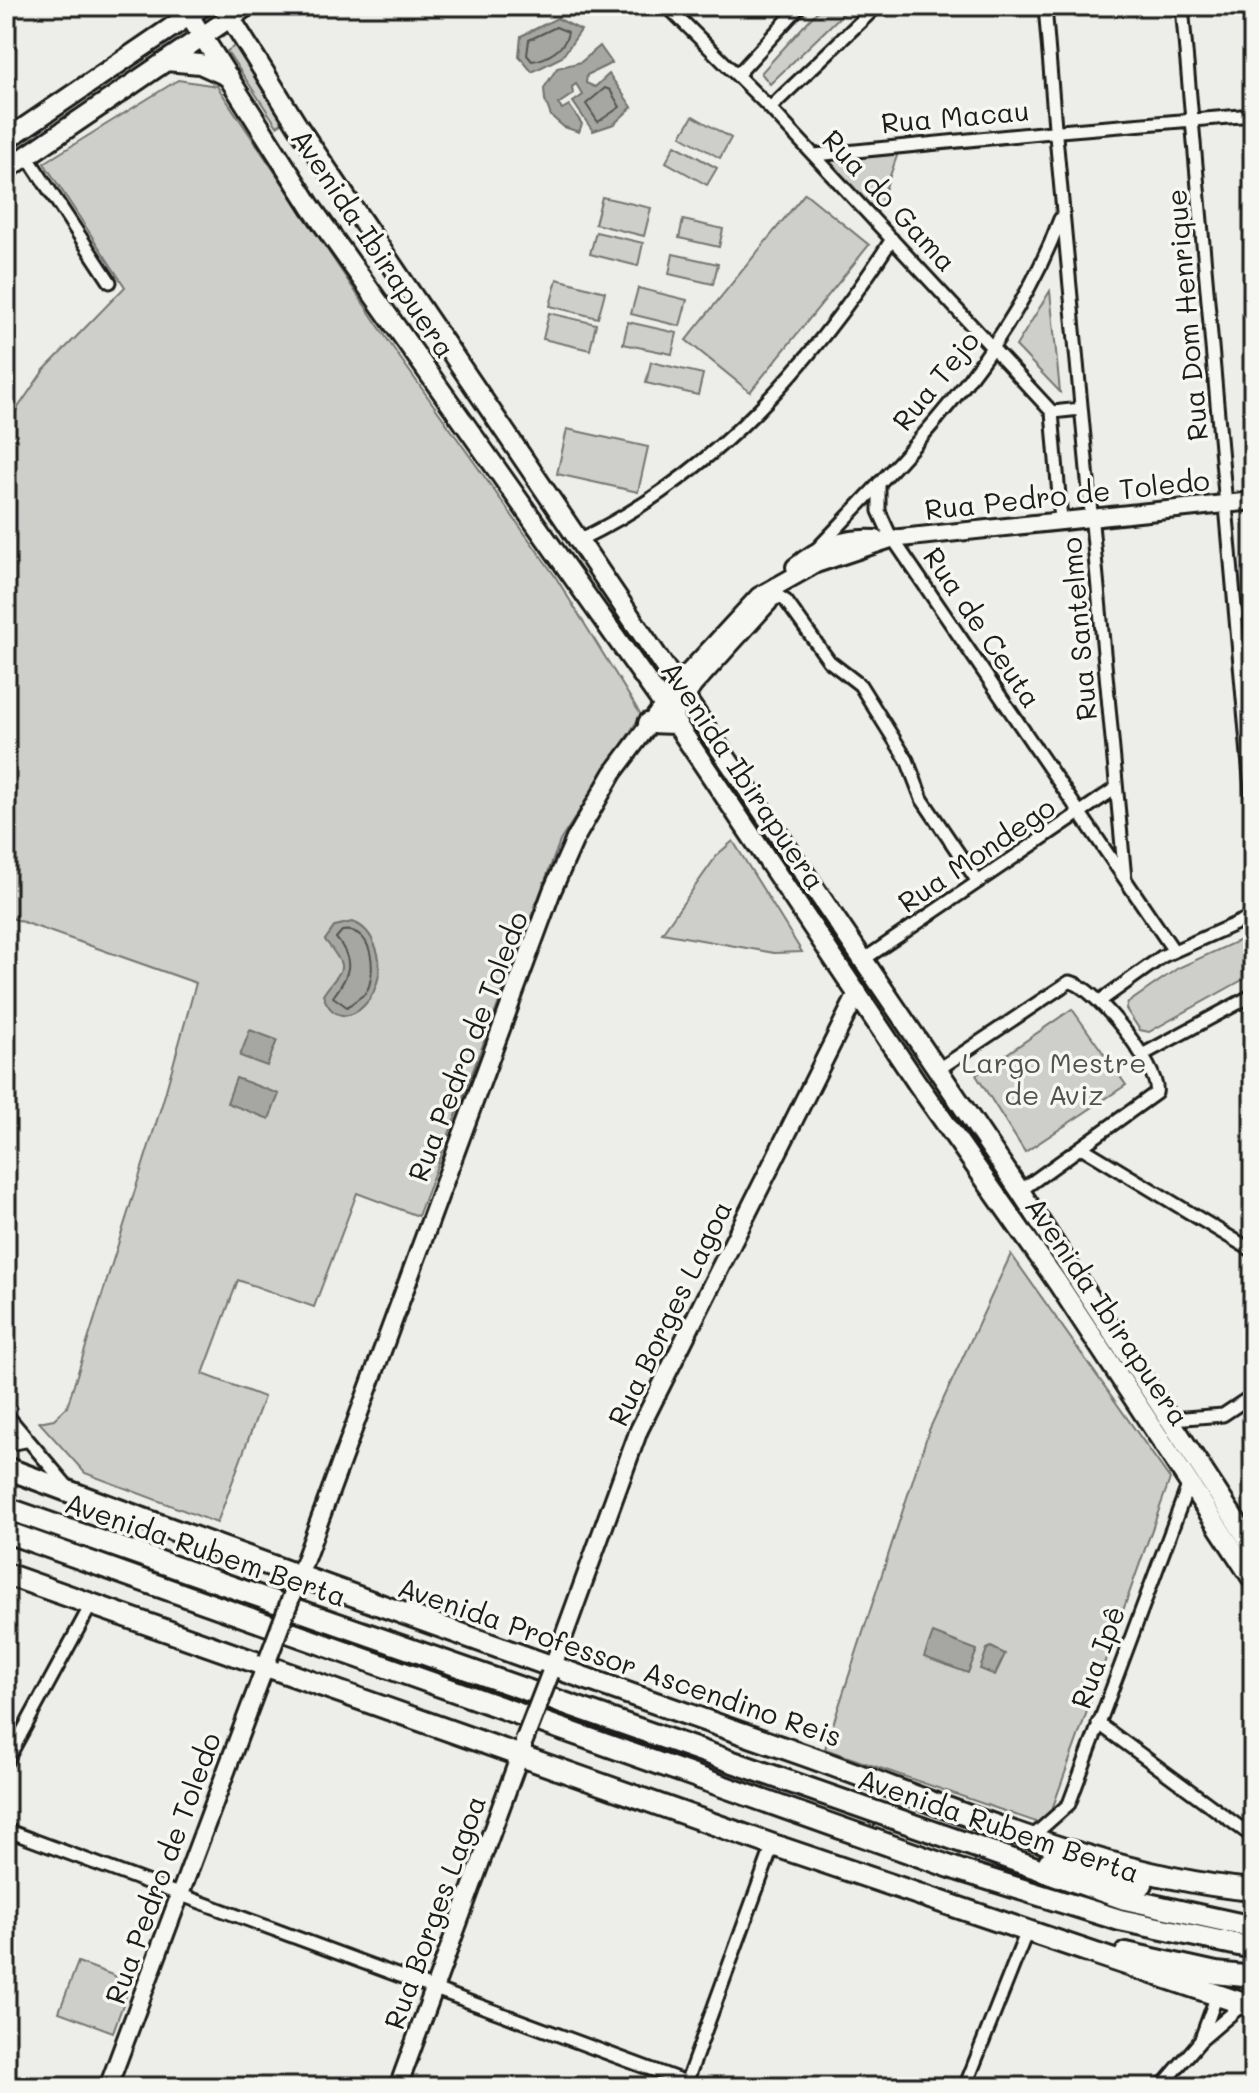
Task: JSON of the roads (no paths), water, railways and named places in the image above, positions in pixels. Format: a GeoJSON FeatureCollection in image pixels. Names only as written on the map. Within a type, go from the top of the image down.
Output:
{"type":"FeatureCollection","features":[{"type":"Feature","properties":{"kind":"highway"},"geometry":{"type":"LineString","coordinates":[[6,1468],[73,1493]]}},
{"type":"Feature","properties":{"kind":"highway","name":"Avenida Professor Ascendino Reis"},"geometry":{"type":"LineString","coordinates":[[73,1493],[296,1583],[1033,1836],[1171,1878],[1253,1890]]}},
{"type":"Feature","properties":{"kind":"highway","name":"Avenida Rubem Berta"},"geometry":{"type":"LineString","coordinates":[[6,1508],[1029,1867],[1125,1899],[1253,1927]]}},
{"type":"Feature","properties":{"kind":"highway","name":"Avenida Rubem Berta"},"geometry":{"type":"LineString","coordinates":[[6,1532],[959,1870],[1120,1920],[1253,1948]]}},
{"type":"Feature","properties":{"kind":"highway"},"geometry":{"type":"LineString","coordinates":[[6,1541],[51,1549]]}},
{"type":"Feature","properties":{"kind":"highway"},"geometry":{"type":"LineString","coordinates":[[6,1574],[522,1748],[773,1845],[1248,2006]]}},
{"type":"Feature","properties":{"kind":"highway"},"geometry":{"type":"LineString","coordinates":[[1029,1867],[1046,1861],[1149,1886],[1253,1900]]}},
{"type":"Feature","properties":{"kind":"highway"},"geometry":{"type":"LineString","coordinates":[[1063,1944],[1076,1941],[1216,1973],[1253,1977]]}},
{"type":"Feature","properties":{"kind":"main road"},"geometry":{"type":"LineString","coordinates":[[6,170],[203,36],[227,12],[247,6]]}},
{"type":"Feature","properties":{"kind":"main road"},"geometry":{"type":"LineString","coordinates":[[7,136],[192,9]]}},
{"type":"Feature","properties":{"kind":"main road","name":"Avenida Ibirapuera"},"geometry":{"type":"LineString","coordinates":[[192,9],[203,36],[311,207],[670,715],[1253,1580]]}},
{"type":"Feature","properties":{"kind":"main road","name":"Avenida Ibirapuera"},"geometry":{"type":"LineString","coordinates":[[227,12],[299,128],[1173,1419],[1253,1547]]}},
{"type":"Feature","properties":{"kind":"main road"},"geometry":{"type":"LineString","coordinates":[[166,61],[200,64],[230,78]]}},
{"type":"Feature","properties":{"kind":"main road"},"geometry":{"type":"LineString","coordinates":[[648,723],[670,715]]}},
{"type":"Feature","properties":{"kind":"main road"},"geometry":{"type":"LineString","coordinates":[[858,992],[873,992],[892,1003]]}},
{"type":"Feature","properties":{"kind":"street","name":"Rua do Gama"},"geometry":{"type":"LineString","coordinates":[[667,6],[815,155],[1052,412]]}},
{"type":"Feature","properties":{"kind":"street"},"geometry":{"type":"LineString","coordinates":[[737,75],[800,6]]}},
{"type":"Feature","properties":{"kind":"street"},"geometry":{"type":"LineString","coordinates":[[770,108],[877,6]]}},
{"type":"Feature","properties":{"kind":"street","name":"Rua Santelmo"},"geometry":{"type":"LineString","coordinates":[[1045,6],[1125,879]]}},
{"type":"Feature","properties":{"kind":"street","name":"Rua Dom Henrique"},"geometry":{"type":"LineString","coordinates":[[1182,6],[1253,812]]}},
{"type":"Feature","properties":{"kind":"street","name":"Rua Macau"},"geometry":{"type":"LineString","coordinates":[[815,155],[1253,115]]}},
{"type":"Feature","properties":{"kind":"street"},"geometry":{"type":"LineString","coordinates":[[27,156],[110,282]]}},
{"type":"Feature","properties":{"kind":"street","name":"Rua Tejo"},"geometry":{"type":"LineString","coordinates":[[814,558],[940,415],[993,348],[1026,299],[1062,215]]}},
{"type":"Feature","properties":{"kind":"street"},"geometry":{"type":"LineString","coordinates":[[579,540],[650,501],[744,425],[783,386],[834,324],[892,239]]}},
{"type":"Feature","properties":{"kind":"street"},"geometry":{"type":"LineString","coordinates":[[1061,520],[1052,412],[1081,409]]}},
{"type":"Feature","properties":{"kind":"street","name":"Rua de Ceuta"},"geometry":{"type":"LineString","coordinates":[[879,483],[879,511],[889,539],[1174,951]]}},
{"type":"Feature","properties":{"kind":"street","name":"Rua Pedro de Toledo"},"geometry":{"type":"LineString","coordinates":[[681,692],[814,558],[854,537],[889,539],[1253,501]]}},
{"type":"Feature","properties":{"kind":"street"},"geometry":{"type":"LineString","coordinates":[[781,594],[829,661],[860,685],[907,760],[922,799],[978,882]]}},
{"type":"Feature","properties":{"kind":"street","name":"Rua Pedro de Toledo"},"geometry":{"type":"LineString","coordinates":[[670,715],[681,692],[759,596],[781,594]]}},
{"type":"Feature","properties":{"kind":"street","name":"Rua Pedro de Toledo"},"geometry":{"type":"LineString","coordinates":[[108,2087],[552,891],[593,805],[648,723]]}},
{"type":"Feature","properties":{"kind":"street","name":"Rua Mondego"},"geometry":{"type":"LineString","coordinates":[[863,960],[1116,788]]}},
{"type":"Feature","properties":{"kind":"street"},"geometry":{"type":"LineString","coordinates":[[1100,1001],[1174,951],[1253,916]]}},
{"type":"Feature","properties":{"kind":"street"},"geometry":{"type":"LineString","coordinates":[[936,1071],[1064,983],[1081,984],[1100,1001],[1142,1055],[1155,1076],[1156,1093],[1020,1191]]}},
{"type":"Feature","properties":{"kind":"street","name":"Rua Borges Lagoa"},"geometry":{"type":"LineString","coordinates":[[398,2087],[639,1430],[858,992]]}},
{"type":"Feature","properties":{"kind":"street"},"geometry":{"type":"LineString","coordinates":[[1142,1055],[1253,995]]}},
{"type":"Feature","properties":{"kind":"street"},"geometry":{"type":"LineString","coordinates":[[1081,1147],[1253,1251]]}},
{"type":"Feature","properties":{"kind":"street"},"geometry":{"type":"LineString","coordinates":[[1173,1419],[1223,1415],[1253,1395]]}},
{"type":"Feature","properties":{"kind":"street","name":"Avenida Professor Ascendino Reis"},"geometry":{"type":"LineString","coordinates":[[6,1414],[11,1428],[73,1493]]}},
{"type":"Feature","properties":{"kind":"street"},"geometry":{"type":"LineString","coordinates":[[6,1438],[15,1443],[25,1441]]}},
{"type":"Feature","properties":{"kind":"street","name":"Rua Ipê"},"geometry":{"type":"LineString","coordinates":[[1033,1836],[1069,1804],[1189,1483]]}},
{"type":"Feature","properties":{"kind":"street"},"geometry":{"type":"LineString","coordinates":[[6,1762],[91,1605]]}},
{"type":"Feature","properties":{"kind":"street"},"geometry":{"type":"LineString","coordinates":[[1098,1723],[1253,1837]]}},
{"type":"Feature","properties":{"kind":"street"},"geometry":{"type":"LineString","coordinates":[[6,1830],[432,1991],[686,2085],[699,2087]]}},
{"type":"Feature","properties":{"kind":"street"},"geometry":{"type":"LineString","coordinates":[[686,2085],[773,1845]]}},
{"type":"Feature","properties":{"kind":"street"},"geometry":{"type":"LineString","coordinates":[[965,2087],[1027,1931]]}},
{"type":"Feature","properties":{"kind":"street"},"geometry":{"type":"LineString","coordinates":[[1201,2040],[1217,1995]]}},
{"type":"Feature","properties":{"kind":"street"},"geometry":{"type":"LineString","coordinates":[[1161,2087],[1201,2040],[1248,2006]]}},
{"type":"Feature","properties":{"kind":"water"},"geometry":{"type":"Polygon","coordinates":[[[557,18],[581,30],[562,57],[532,72],[519,56],[521,36],[557,18]]]}},
{"type":"Feature","properties":{"kind":"water"},"geometry":{"type":"Polygon","coordinates":[[[600,46],[612,63],[587,75],[586,83],[595,87],[609,74],[632,107],[614,124],[593,131],[573,102],[583,95],[576,84],[572,87],[573,94],[558,104],[562,109],[569,105],[582,124],[579,132],[564,127],[551,116],[544,88],[557,68],[581,62],[600,46]]]}},
{"type":"Feature","properties":{"kind":"water"},"geometry":{"type":"Polygon","coordinates":[[[352,922],[365,930],[374,943],[379,961],[378,978],[373,994],[364,1006],[342,1015],[331,1009],[323,995],[341,969],[338,958],[325,940],[335,926],[352,922]]]}},
{"type":"Feature","properties":{"kind":"water"},"geometry":{"type":"Polygon","coordinates":[[[250,1030],[277,1040],[267,1066],[240,1056],[250,1030]]]}},
{"type":"Feature","properties":{"kind":"water"},"geometry":{"type":"Polygon","coordinates":[[[236,1078],[279,1094],[269,1119],[227,1103],[236,1078]]]}},
{"type":"Feature","properties":{"kind":"water"},"geometry":{"type":"Polygon","coordinates":[[[933,1633],[977,1650],[968,1673],[924,1657],[933,1633]]]}},
{"type":"Feature","properties":{"kind":"water"},"geometry":{"type":"Polygon","coordinates":[[[991,1647],[1005,1654],[995,1675],[980,1669],[987,1649],[991,1647]]]}},
{"type":"Feature","properties":{"kind":"park label","name":"Largo Mestre de Aviz"},"geometry":{"type":"Point","coordinates":[1054,1078]}}]}
